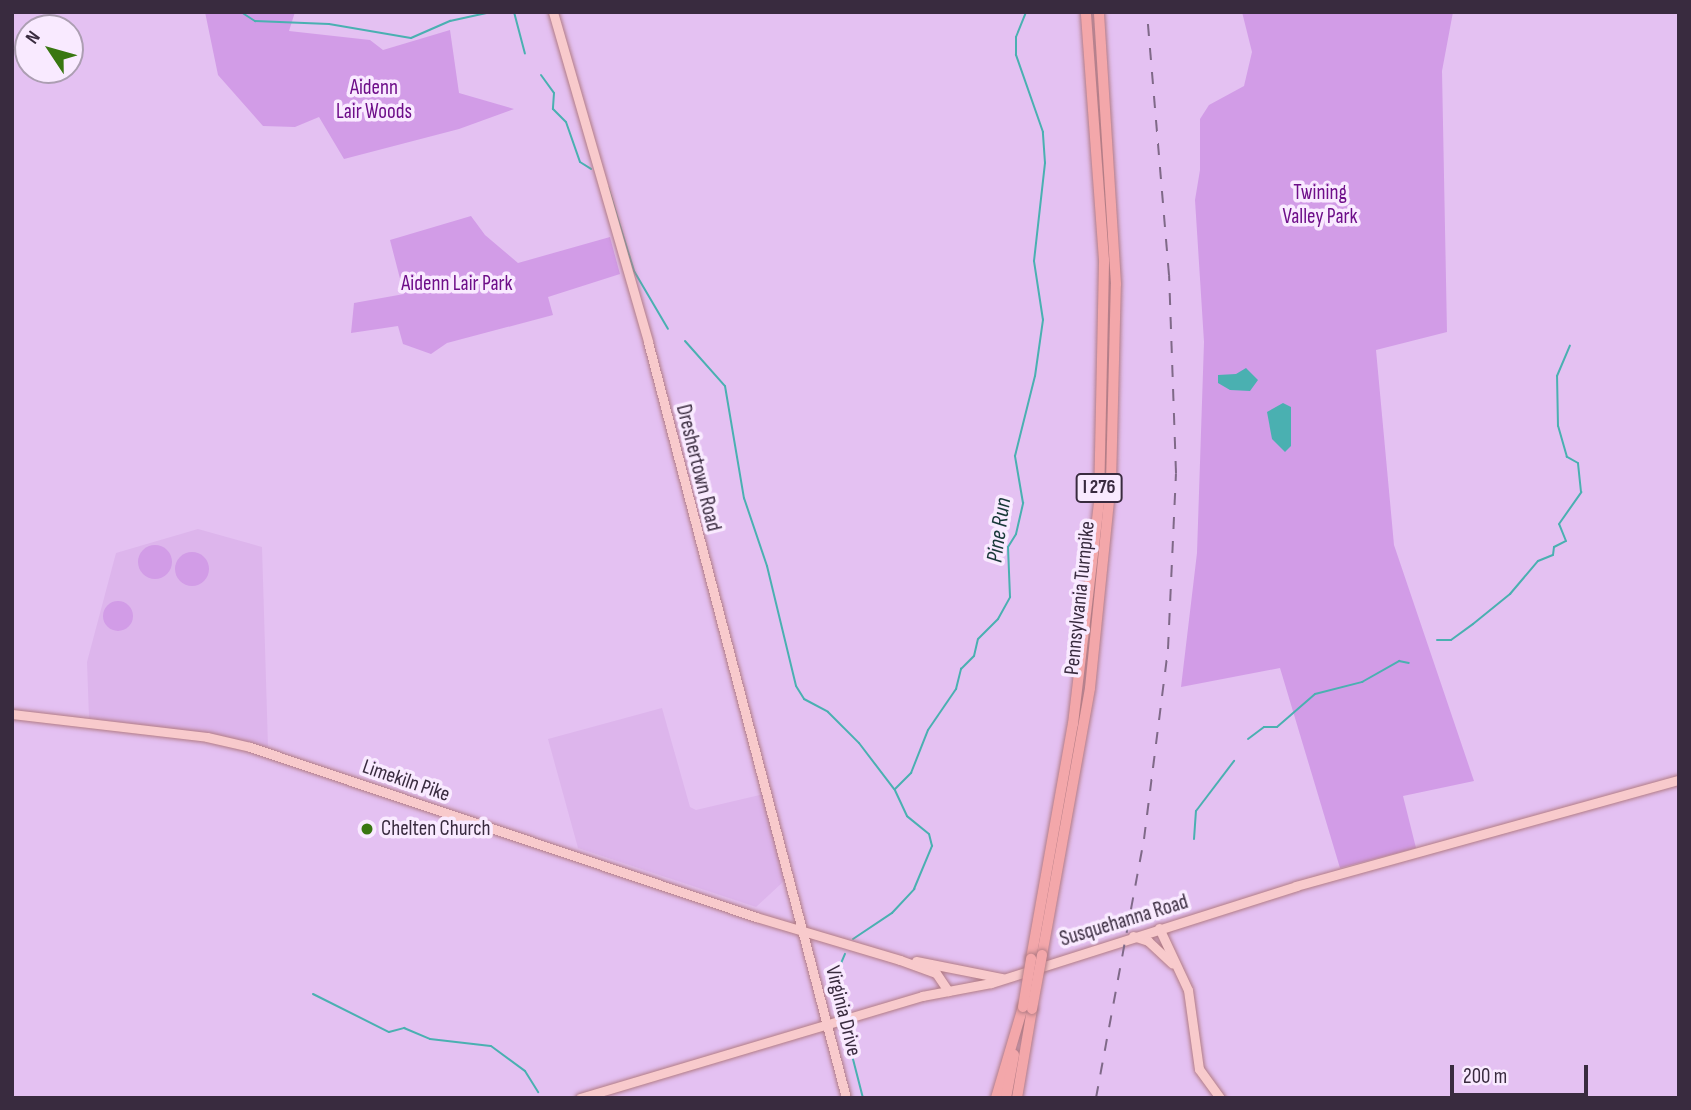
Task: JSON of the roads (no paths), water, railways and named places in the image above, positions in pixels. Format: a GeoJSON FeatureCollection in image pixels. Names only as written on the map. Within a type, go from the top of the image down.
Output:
{"type":"FeatureCollection","features":[{"type":"Feature","properties":{"kind":"highway","name":"Pennsylvania Turnpike"},"geometry":{"type":"LineString","coordinates":[[1037,957],[1073,724],[1099,502],[1104,260],[1086,12]]}},
{"type":"Feature","properties":{"kind":"highway","name":"Pennsylvania Turnpike"},"geometry":{"type":"LineString","coordinates":[[1017,1098],[1037,957],[1090,688],[1111,483],[1116,284],[1099,12]]}},
{"type":"Feature","properties":{"kind":"highway","name":"Pennsylvania Turnpike"},"geometry":{"type":"LineString","coordinates":[[1006,1098],[1028,1008]]}},
{"type":"Feature","properties":{"kind":"highway"},"geometry":{"type":"LineString","coordinates":[[996,1098],[1028,1008]]}},
{"type":"Feature","properties":{"kind":"main road","name":"Dreshertown Road"},"geometry":{"type":"LineString","coordinates":[[553,12],[648,342],[717,615],[806,933]]}},
{"type":"Feature","properties":{"kind":"main road","name":"Limekiln Pike"},"geometry":{"type":"LineString","coordinates":[[12,714],[238,744],[806,933],[900,960]]}},
{"type":"Feature","properties":{"kind":"main road","name":"Susquehanna Road"},"geometry":{"type":"LineString","coordinates":[[580,1098],[948,991],[1006,978],[1130,936],[1679,780]]}},
{"type":"Feature","properties":{"kind":"main road"},"geometry":{"type":"LineString","coordinates":[[1159,928],[1163,954]]}},
{"type":"Feature","properties":{"kind":"main road"},"geometry":{"type":"LineString","coordinates":[[1159,928],[1173,964],[1188,990],[1198,1064],[1220,1098]]}},
{"type":"Feature","properties":{"kind":"main road","name":"Virginia Drive"},"geometry":{"type":"LineString","coordinates":[[806,933],[846,1098]]}},
{"type":"Feature","properties":{"kind":"main road"},"geometry":{"type":"LineString","coordinates":[[1130,936],[1142,938],[1173,964]]}},
{"type":"Feature","properties":{"kind":"main road"},"geometry":{"type":"LineString","coordinates":[[900,960],[927,969],[960,975],[967,971]]}},
{"type":"Feature","properties":{"kind":"main road"},"geometry":{"type":"LineString","coordinates":[[900,960],[1006,978]]}},
{"type":"Feature","properties":{"kind":"main road"},"geometry":{"type":"LineString","coordinates":[[927,969],[942,978],[948,991]]}},
{"type":"Feature","properties":{"kind":"waterway"},"geometry":{"type":"LineString","coordinates":[[241,12],[255,21],[329,24],[411,38],[450,21],[491,12]]}},
{"type":"Feature","properties":{"kind":"waterway"},"geometry":{"type":"LineString","coordinates":[[514,12],[525,54]]}},
{"type":"Feature","properties":{"kind":"waterway","name":"Pine Run"},"geometry":{"type":"LineString","coordinates":[[895,789],[911,773],[928,730],[956,689],[961,669],[974,656],[978,639],[998,619],[1010,597],[1008,547],[1016,534],[1023,503],[1015,456],[1035,376],[1043,320],[1034,261],[1045,163],[1043,132],[1016,55],[1016,37],[1026,12]]}},
{"type":"Feature","properties":{"kind":"waterway"},"geometry":{"type":"LineString","coordinates":[[541,75],[554,93],[553,109],[566,122],[580,162],[591,169]]}},
{"type":"Feature","properties":{"kind":"waterway"},"geometry":{"type":"LineString","coordinates":[[608,187],[634,271],[668,329]]}},
{"type":"Feature","properties":{"kind":"waterway"},"geometry":{"type":"LineString","coordinates":[[685,341],[725,386],[744,498],[767,566],[796,686],[804,699],[828,712],[859,743],[894,789]]}},
{"type":"Feature","properties":{"kind":"waterway"},"geometry":{"type":"LineString","coordinates":[[1437,640],[1451,640],[1473,624],[1510,594],[1538,561],[1553,555],[1554,547],[1566,541],[1559,524],[1581,492],[1578,463],[1567,457],[1558,426],[1557,376],[1570,346]]}},
{"type":"Feature","properties":{"kind":"waterway"},"geometry":{"type":"LineString","coordinates":[[1248,739],[1264,727],[1277,727],[1315,694],[1362,682],[1399,661],[1409,663]]}},
{"type":"Feature","properties":{"kind":"waterway"},"geometry":{"type":"LineString","coordinates":[[1194,839],[1196,811],[1234,761]]}},
{"type":"Feature","properties":{"kind":"waterway","name":"Pine Run"},"geometry":{"type":"LineString","coordinates":[[853,939],[892,913],[914,889],[932,846],[929,834],[907,816],[895,790]]}},
{"type":"Feature","properties":{"kind":"waterway","name":"Pine Run"},"geometry":{"type":"LineString","coordinates":[[842,1012],[836,975],[845,954]]}},
{"type":"Feature","properties":{"kind":"waterway"},"geometry":{"type":"LineString","coordinates":[[313,994],[389,1032],[404,1028],[430,1039],[491,1046],[525,1071],[538,1092]]}},
{"type":"Feature","properties":{"kind":"waterway","name":"Pine Run"},"geometry":{"type":"LineString","coordinates":[[845,1028],[863,1098]]}},
{"type":"Feature","properties":{"kind":"railway"},"geometry":{"type":"LineString","coordinates":[[1096,1098],[1144,839],[1168,649],[1176,473],[1169,275],[1147,12]]}},
{"type":"Feature","properties":{"kind":"place","name":"Chelten Church"},"geometry":{"type":"Point","coordinates":[367,829]}},
{"type":"Feature","properties":{"kind":"park label","name":"Aidenn Lair Woods"},"geometry":{"type":"Point","coordinates":[374,100]}},
{"type":"Feature","properties":{"kind":"park label","name":"Twining Valley Park"},"geometry":{"type":"Point","coordinates":[1320,205]}},
{"type":"Feature","properties":{"kind":"park label","name":"Aidenn Lair Park"},"geometry":{"type":"Point","coordinates":[457,284]}}]}
